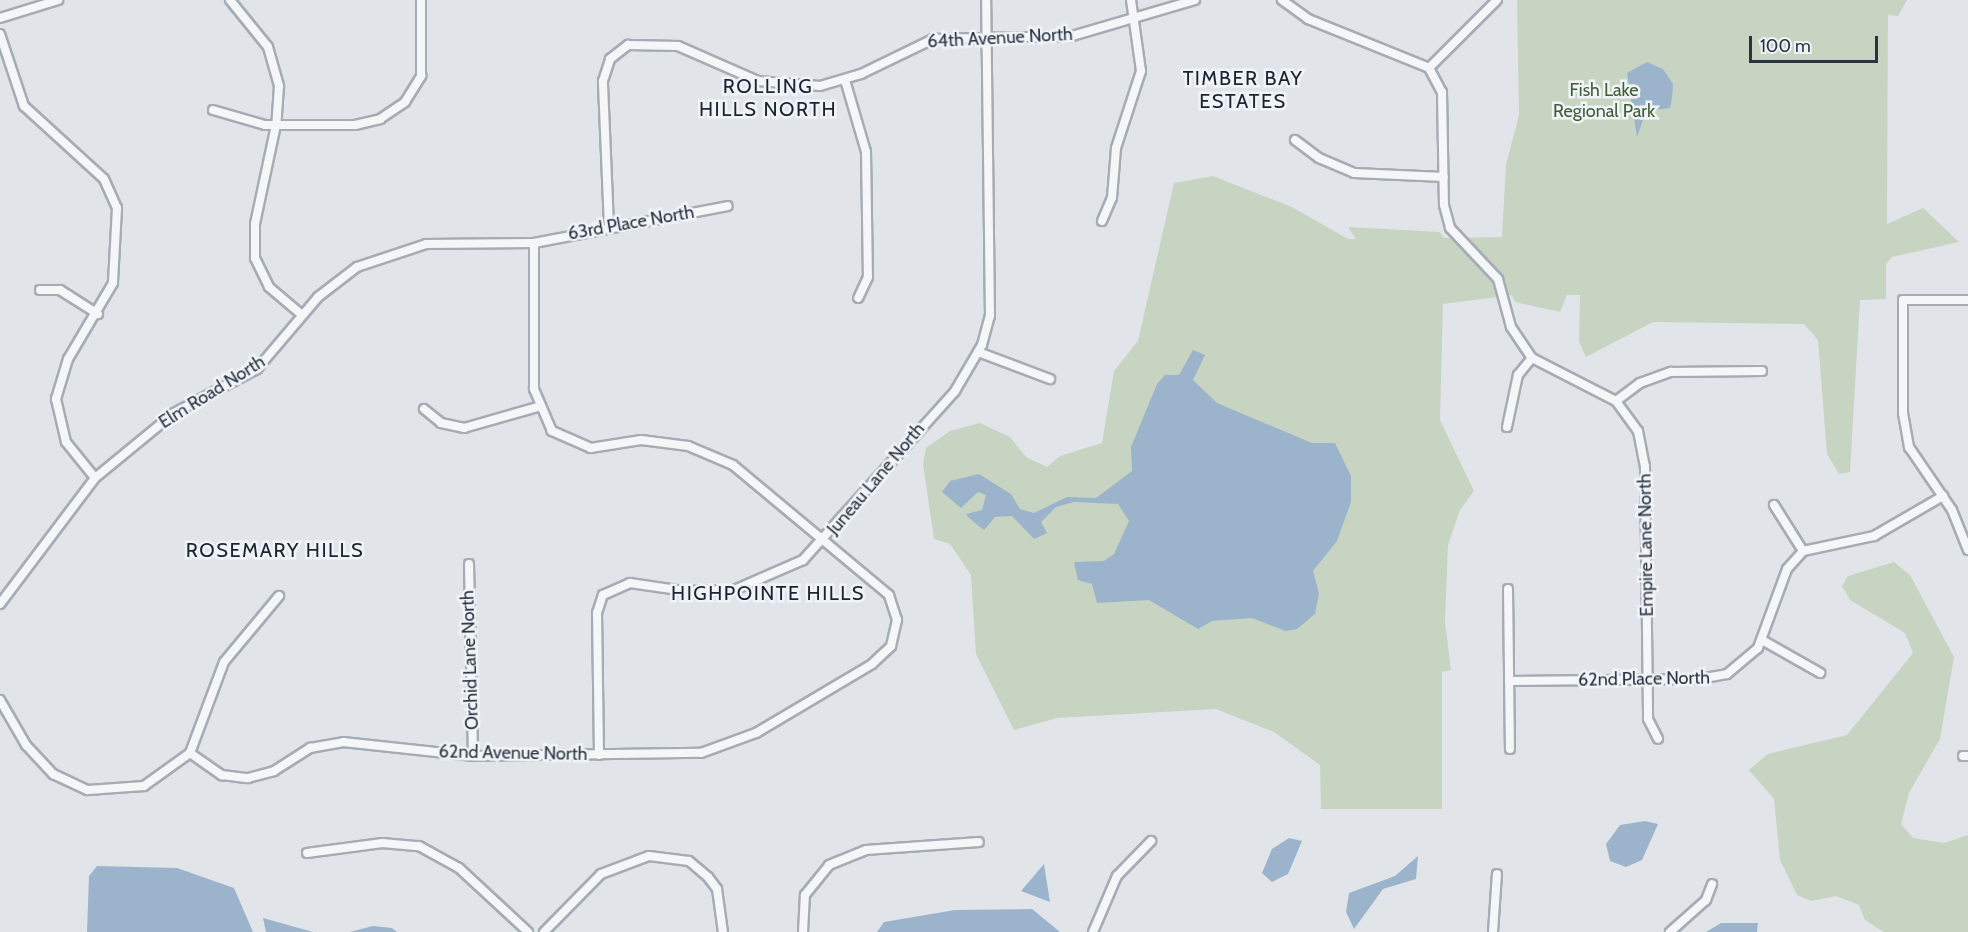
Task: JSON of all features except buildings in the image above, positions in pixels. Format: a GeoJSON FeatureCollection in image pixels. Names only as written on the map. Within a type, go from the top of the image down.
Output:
{"type":"FeatureCollection","features":[{"type":"Feature","properties":{"kind":"street"},"geometry":{"type":"LineString","coordinates":[[0,18],[58,0]]}},
{"type":"Feature","properties":{"kind":"street"},"geometry":{"type":"LineString","coordinates":[[230,0],[268,48],[279,86],[276,124],[253,247],[269,286],[302,315]]}},
{"type":"Feature","properties":{"kind":"street"},"geometry":{"type":"LineString","coordinates":[[213,110],[253,123],[354,125],[380,119],[399,106],[422,68],[421,0]]}},
{"type":"Feature","properties":{"kind":"street","name":"Juneau Lane North"},"geometry":{"type":"LineString","coordinates":[[598,755],[597,613],[610,588],[642,582],[685,591],[734,590],[781,573],[822,543],[899,447],[955,391],[978,352],[990,316],[986,0]]}},
{"type":"Feature","properties":{"kind":"street"},"geometry":{"type":"LineString","coordinates":[[1102,220],[1112,198],[1116,148],[1141,71],[1136,19],[1131,0]]}},
{"type":"Feature","properties":{"kind":"street","name":"64th Avenue North"},"geometry":{"type":"LineString","coordinates":[[609,227],[605,69],[618,50],[639,44],[678,46],[778,85],[845,80],[914,44],[988,37],[1072,36],[1136,19],[1194,0]]}},
{"type":"Feature","properties":{"kind":"street"},"geometry":{"type":"LineString","coordinates":[[1282,0],[1308,19],[1429,68],[1442,92],[1444,177],[1450,228],[1498,279],[1510,327],[1532,358],[1616,401],[1640,383],[1671,372],[1762,371]]}},
{"type":"Feature","properties":{"kind":"street"},"geometry":{"type":"LineString","coordinates":[[1429,68],[1497,0]]}},
{"type":"Feature","properties":{"kind":"street"},"geometry":{"type":"LineString","coordinates":[[0,34],[24,106],[112,192],[117,264],[98,314],[68,359],[56,399],[66,442],[95,478]]}},
{"type":"Feature","properties":{"kind":"street"},"geometry":{"type":"LineString","coordinates":[[845,80],[866,152],[868,277],[858,298]]}},
{"type":"Feature","properties":{"kind":"street"},"geometry":{"type":"LineString","coordinates":[[1295,140],[1319,158],[1354,172],[1444,177]]}},
{"type":"Feature","properties":{"kind":"street","name":"63rd Place North"},"geometry":{"type":"LineString","coordinates":[[534,243],[728,206]]}},
{"type":"Feature","properties":{"kind":"street"},"geometry":{"type":"LineString","coordinates":[[424,409],[441,423],[464,428],[537,407],[534,243]]}},
{"type":"Feature","properties":{"kind":"street","name":"Elm Road North"},"geometry":{"type":"LineString","coordinates":[[0,604],[95,478],[174,413],[257,369],[302,315],[337,280],[402,249],[534,243]]}},
{"type":"Feature","properties":{"kind":"street"},"geometry":{"type":"LineString","coordinates":[[40,290],[60,290],[98,314]]}},
{"type":"Feature","properties":{"kind":"street"},"geometry":{"type":"LineString","coordinates":[[1968,300],[1903,300],[1905,431],[1918,465],[1943,496],[1968,550]]}},
{"type":"Feature","properties":{"kind":"street"},"geometry":{"type":"LineString","coordinates":[[978,352],[1050,379]]}},
{"type":"Feature","properties":{"kind":"street"},"geometry":{"type":"LineString","coordinates":[[1508,427],[1514,386],[1532,358]]}},
{"type":"Feature","properties":{"kind":"street","name":"Empire Lane North"},"geometry":{"type":"LineString","coordinates":[[1616,401],[1644,449],[1648,719],[1658,739]]}},
{"type":"Feature","properties":{"kind":"street","name":"62nd Avenue North"},"geometry":{"type":"LineString","coordinates":[[190,753],[222,775],[248,778],[274,771],[310,748],[334,743],[473,756],[598,755],[720,750],[883,657],[896,634],[889,595],[822,543],[752,480],[712,454],[665,441],[577,446],[552,431],[537,407]]}},
{"type":"Feature","properties":{"kind":"street"},"geometry":{"type":"LineString","coordinates":[[1774,506],[1803,551],[1874,536],[1943,496]]}},
{"type":"Feature","properties":{"kind":"street","name":"62nd Place North"},"geometry":{"type":"LineString","coordinates":[[1509,681],[1647,680],[1727,674],[1750,659],[1762,640],[1787,569],[1803,551]]}},
{"type":"Feature","properties":{"kind":"street","name":"Orchid Lane North"},"geometry":{"type":"LineString","coordinates":[[469,564],[473,756]]}},
{"type":"Feature","properties":{"kind":"street"},"geometry":{"type":"LineString","coordinates":[[1508,589],[1510,749]]}},
{"type":"Feature","properties":{"kind":"street"},"geometry":{"type":"LineString","coordinates":[[0,700],[38,761],[88,790],[144,786],[190,753],[224,662],[279,596]]}},
{"type":"Feature","properties":{"kind":"street"},"geometry":{"type":"LineString","coordinates":[[1762,640],[1820,673]]}},
{"type":"Feature","properties":{"kind":"street"},"geometry":{"type":"LineString","coordinates":[[1093,932],[1117,876],[1151,841]]}},
{"type":"Feature","properties":{"kind":"street"},"geometry":{"type":"LineString","coordinates":[[804,932],[805,895],[829,865],[866,850],[979,842]]}},
{"type":"Feature","properties":{"kind":"street"},"geometry":{"type":"LineString","coordinates":[[308,853],[382,843],[419,846],[459,868],[528,932]]}},
{"type":"Feature","properties":{"kind":"street"},"geometry":{"type":"LineString","coordinates":[[544,932],[601,874],[650,856],[689,861],[708,877],[717,889],[723,932]]}},
{"type":"Feature","properties":{"kind":"street"},"geometry":{"type":"LineString","coordinates":[[1493,932],[1497,874]]}},
{"type":"Feature","properties":{"kind":"street"},"geometry":{"type":"LineString","coordinates":[[1670,932],[1706,900],[1712,884]]}},
{"type":"Feature","properties":{"kind":"green space","name":"Fish Lake Regional Park"},"geometry":{"type":"Polygon","coordinates":[[[1517,0],[1907,0],[1898,16],[1888,15],[1887,224],[1923,208],[1959,242],[1892,257],[1886,264],[1886,299],[1860,300],[1850,472],[1839,474],[1827,454],[1818,340],[1804,324],[1653,322],[1586,357],[1579,342],[1580,295],[1567,295],[1560,312],[1515,302],[1512,295],[1443,304],[1440,420],[1474,491],[1460,510],[1448,545],[1445,622],[1451,670],[1442,672],[1442,809],[1321,809],[1320,765],[1274,732],[1216,709],[1057,718],[1014,730],[976,654],[971,575],[950,544],[934,539],[923,464],[926,448],[950,431],[980,423],[1010,437],[1026,457],[1047,467],[1060,456],[1102,443],[1114,371],[1138,341],[1174,183],[1213,176],[1292,207],[1348,239],[1356,239],[1348,227],[1440,232],[1444,238],[1502,237],[1506,165],[1519,115],[1517,0]]]}},
{"type":"Feature","properties":{"kind":"green space"},"geometry":{"type":"Polygon","coordinates":[[[1894,562],[1910,575],[1954,657],[1940,739],[1909,793],[1901,824],[1913,838],[1944,843],[1968,835],[1968,932],[1884,932],[1865,920],[1859,905],[1836,896],[1811,901],[1797,895],[1780,860],[1774,799],[1749,770],[1768,754],[1847,735],[1913,653],[1905,633],[1850,600],[1842,586],[1848,576],[1894,562]]]}},
{"type":"Feature","properties":{"kind":"water"},"geometry":{"type":"Polygon","coordinates":[[[1647,62],[1663,69],[1673,84],[1672,98],[1670,108],[1646,111],[1637,137],[1627,73],[1647,62]]]}},
{"type":"Feature","properties":{"kind":"water"},"geometry":{"type":"Polygon","coordinates":[[[1193,350],[1205,355],[1193,380],[1217,403],[1312,443],[1335,443],[1351,476],[1351,502],[1337,541],[1313,571],[1319,593],[1315,614],[1297,629],[1286,631],[1252,618],[1212,621],[1198,629],[1149,600],[1097,603],[1092,584],[1078,580],[1074,562],[1104,561],[1114,554],[1129,521],[1118,504],[1074,502],[1056,507],[1041,522],[1047,533],[1034,539],[1012,516],[995,517],[984,530],[969,518],[966,514],[982,510],[986,495],[978,492],[961,508],[942,492],[950,481],[979,474],[1011,494],[1020,509],[1034,513],[1067,497],[1096,498],[1132,471],[1131,447],[1157,384],[1165,375],[1179,375],[1193,350]]]}},
{"type":"Feature","properties":{"kind":"water"},"geometry":{"type":"Polygon","coordinates":[[[1645,821],[1658,824],[1642,860],[1626,867],[1610,861],[1606,844],[1620,825],[1645,821]]]}},
{"type":"Feature","properties":{"kind":"water"},"geometry":{"type":"Polygon","coordinates":[[[1289,838],[1302,841],[1288,874],[1272,882],[1262,873],[1272,849],[1289,838]]]}},
{"type":"Feature","properties":{"kind":"water"},"geometry":{"type":"Polygon","coordinates":[[[1418,856],[1416,879],[1383,889],[1354,929],[1346,912],[1349,893],[1395,876],[1418,856]]]}},
{"type":"Feature","properties":{"kind":"water"},"geometry":{"type":"Polygon","coordinates":[[[1044,864],[1050,902],[1021,891],[1044,864]]]}},
{"type":"Feature","properties":{"kind":"water"},"geometry":{"type":"Polygon","coordinates":[[[97,866],[177,868],[234,888],[253,932],[87,932],[89,876],[97,866]]]}},
{"type":"Feature","properties":{"kind":"water"},"geometry":{"type":"Polygon","coordinates":[[[1032,909],[1060,932],[877,932],[884,922],[955,910],[1032,909]]]}},
{"type":"Feature","properties":{"kind":"water"},"geometry":{"type":"Polygon","coordinates":[[[263,918],[313,932],[266,932],[263,918]]]}},
{"type":"Feature","properties":{"kind":"water"},"geometry":{"type":"Polygon","coordinates":[[[1721,923],[1758,923],[1757,932],[1706,932],[1721,923]]]}},
{"type":"Feature","properties":{"kind":"water"},"geometry":{"type":"Polygon","coordinates":[[[373,926],[392,928],[397,932],[350,932],[373,926]]]}},
{"type":"Feature","properties":{"kind":"district","name":"TIMBER BAY ESTATES"},"geometry":{"type":"Point","coordinates":[1243,90]}},
{"type":"Feature","properties":{"kind":"district","name":"ROLLING HILLS NORTH"},"geometry":{"type":"Point","coordinates":[768,98]}},
{"type":"Feature","properties":{"kind":"district","name":"ROSEMARY HILLS"},"geometry":{"type":"Point","coordinates":[275,550]}},
{"type":"Feature","properties":{"kind":"district","name":"HIGHPOINTE HILLS"},"geometry":{"type":"Point","coordinates":[768,593]}}]}
